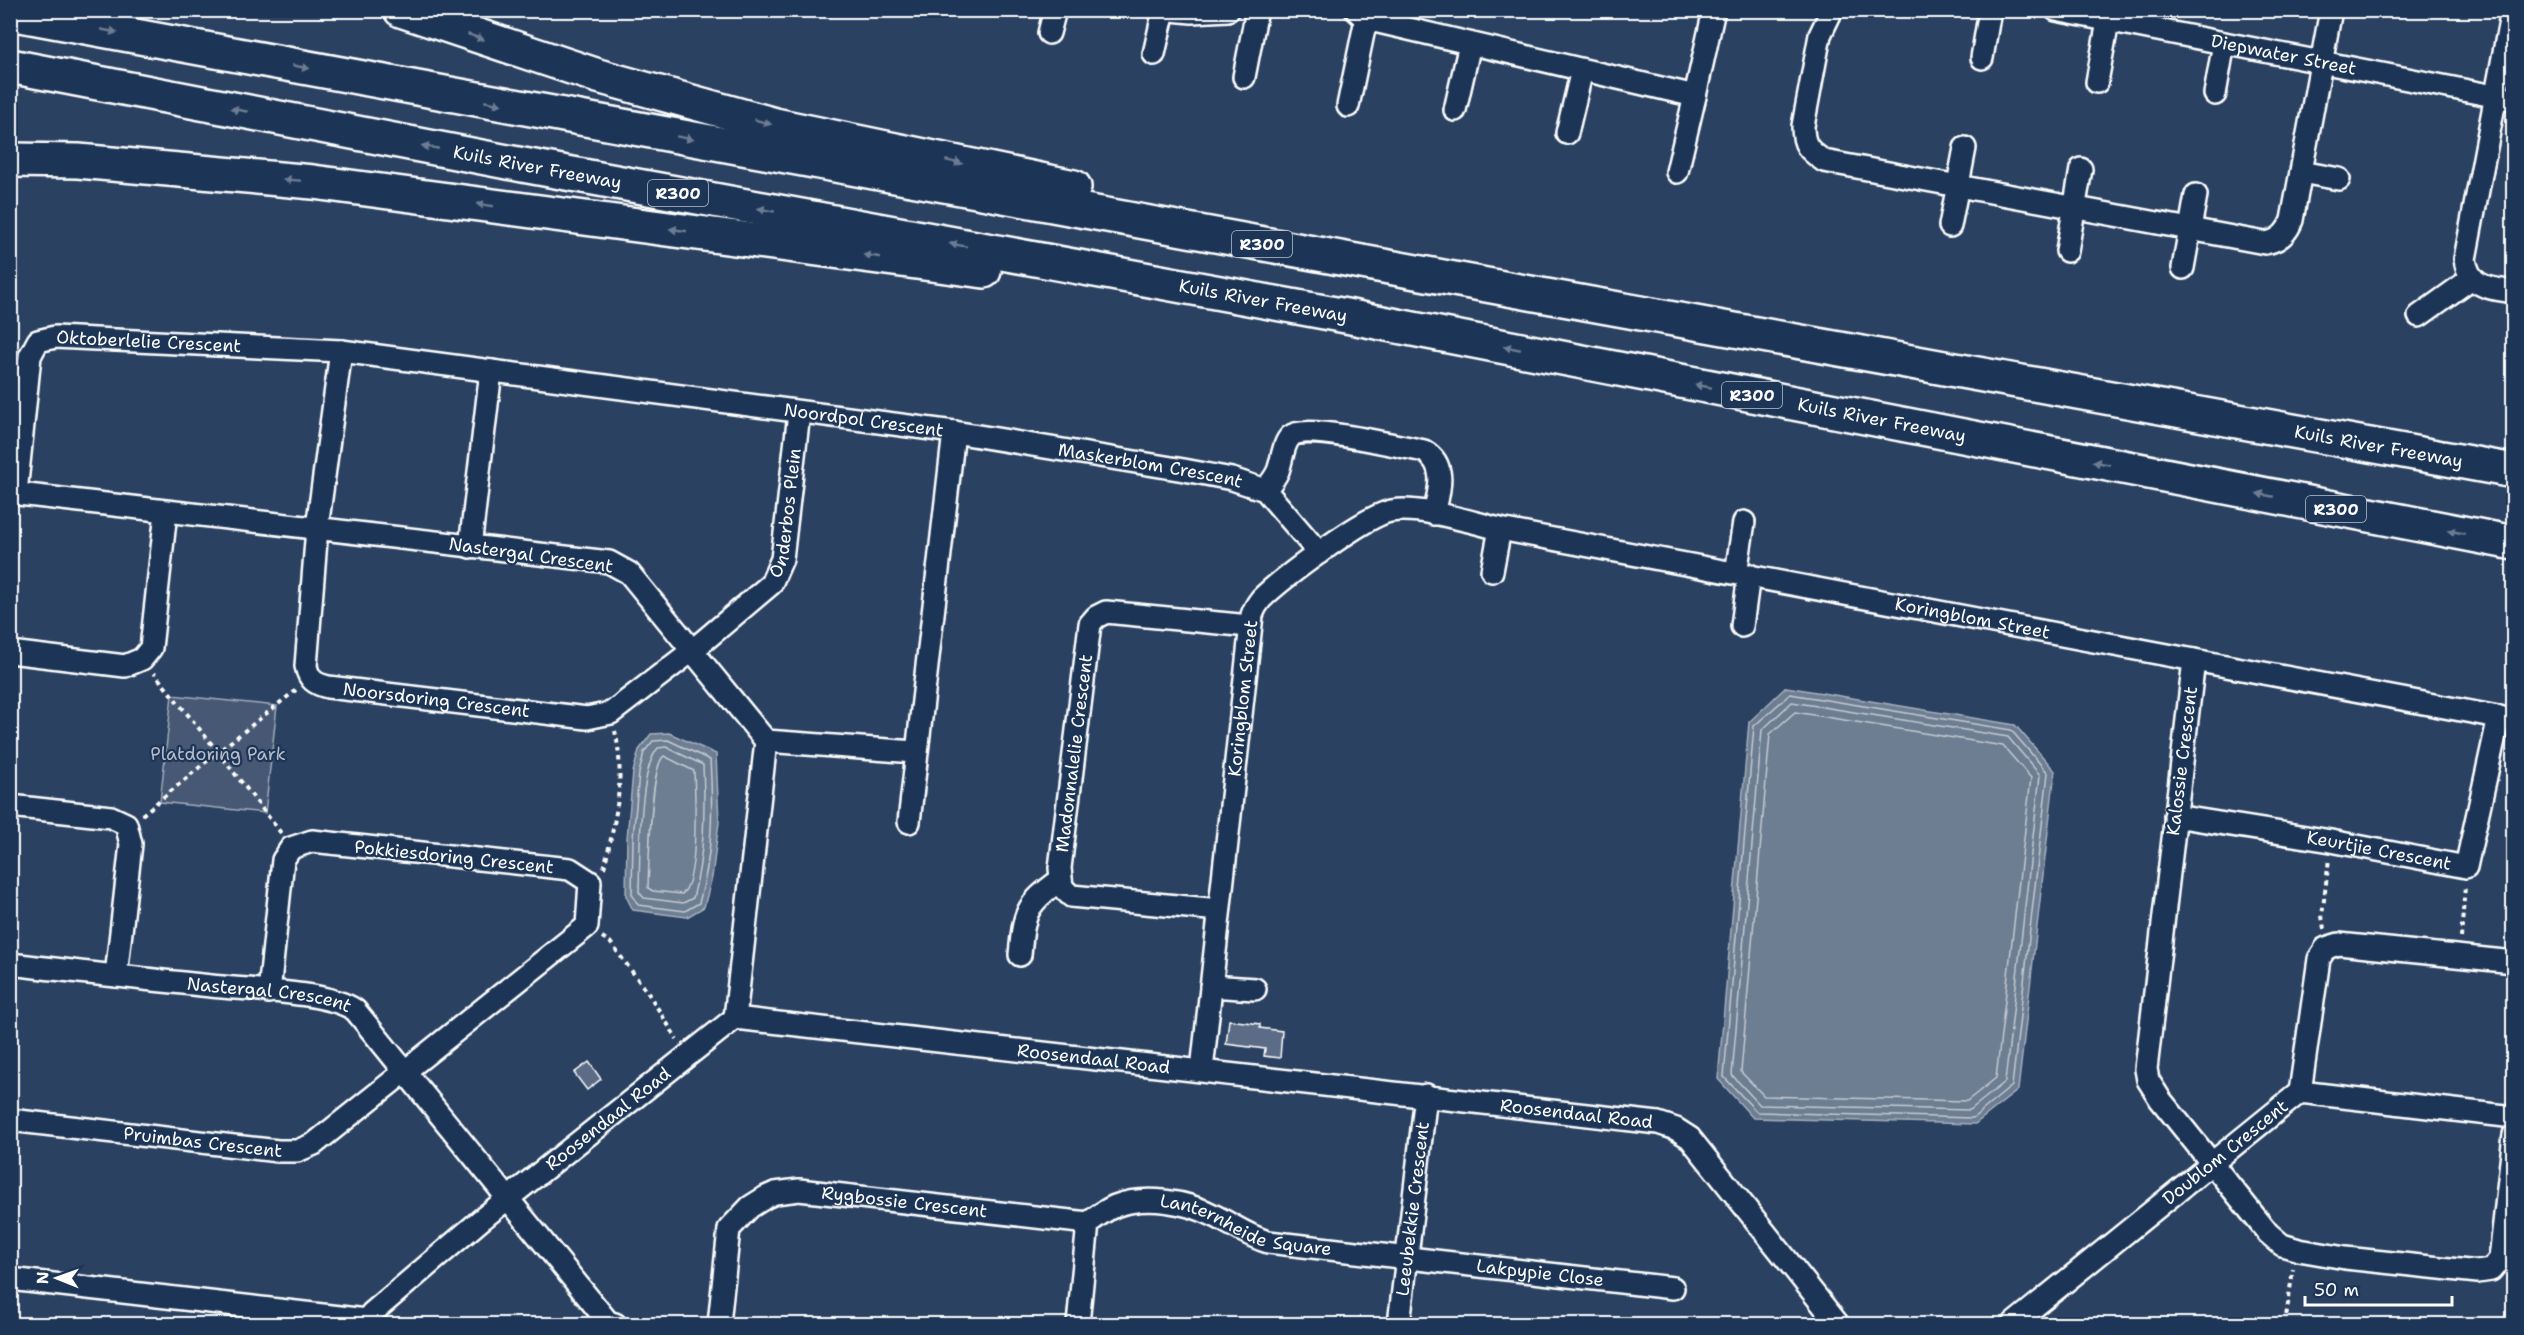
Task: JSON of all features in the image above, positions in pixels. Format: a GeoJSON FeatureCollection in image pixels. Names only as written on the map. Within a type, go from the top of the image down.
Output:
{"type":"FeatureCollection","features":[{"type":"Feature","properties":{"kind":"highway"},"geometry":{"type":"LineString","coordinates":[[401,10],[598,76],[775,125],[1239,221],[1301,251]]}},
{"type":"Feature","properties":{"kind":"highway","name":"Kuils River Freeway"},"geometry":{"type":"LineString","coordinates":[[10,13],[1301,251],[2514,471]]}},
{"type":"Feature","properties":{"kind":"highway","name":"Kuils River Freeway"},"geometry":{"type":"LineString","coordinates":[[10,66],[523,165],[1346,316],[2514,543]]}},
{"type":"Feature","properties":{"kind":"highway"},"geometry":{"type":"LineString","coordinates":[[10,160],[78,161],[313,182],[988,272],[1240,311],[1346,316]]}},
{"type":"Feature","properties":{"kind":"street"},"geometry":{"type":"LineString","coordinates":[[1049,33],[1055,10]]}},
{"type":"Feature","properties":{"kind":"street"},"geometry":{"type":"LineString","coordinates":[[1154,54],[1164,10]]}},
{"type":"Feature","properties":{"kind":"street"},"geometry":{"type":"LineString","coordinates":[[1171,10],[1192,12],[1228,10]]}},
{"type":"Feature","properties":{"kind":"street"},"geometry":{"type":"LineString","coordinates":[[1244,77],[1257,10]]}},
{"type":"Feature","properties":{"kind":"street"},"geometry":{"type":"LineString","coordinates":[[1677,172],[1714,10]]}},
{"type":"Feature","properties":{"kind":"street"},"geometry":{"type":"LineString","coordinates":[[1832,10],[1820,34],[1803,126],[1803,139],[1807,149],[1824,161],[2259,243],[2278,239],[2285,234],[2292,220],[2331,10]]}},
{"type":"Feature","properties":{"kind":"street"},"geometry":{"type":"LineString","coordinates":[[1982,58],[1990,10]]}},
{"type":"Feature","properties":{"kind":"street","name":"Diepwater Street"},"geometry":{"type":"LineString","coordinates":[[2056,10],[2108,21],[2138,18],[2224,43],[2505,98]]}},
{"type":"Feature","properties":{"kind":"street"},"geometry":{"type":"LineString","coordinates":[[2512,10],[2505,98],[2465,259],[2466,268],[2479,285],[2514,292]]}},
{"type":"Feature","properties":{"kind":"street"},"geometry":{"type":"LineString","coordinates":[[1348,106],[1361,15],[1470,44],[1695,96]]}},
{"type":"Feature","properties":{"kind":"street"},"geometry":{"type":"LineString","coordinates":[[2097,82],[2108,21]]}},
{"type":"Feature","properties":{"kind":"street"},"geometry":{"type":"LineString","coordinates":[[2215,94],[2224,43]]}},
{"type":"Feature","properties":{"kind":"street"},"geometry":{"type":"LineString","coordinates":[[1455,110],[1470,44]]}},
{"type":"Feature","properties":{"kind":"street"},"geometry":{"type":"LineString","coordinates":[[1567,133],[1582,70]]}},
{"type":"Feature","properties":{"kind":"street"},"geometry":{"type":"LineString","coordinates":[[1950,226],[1965,148]]}},
{"type":"Feature","properties":{"kind":"street"},"geometry":{"type":"LineString","coordinates":[[2067,251],[2081,169]]}},
{"type":"Feature","properties":{"kind":"street"},"geometry":{"type":"LineString","coordinates":[[2301,172],[2339,179]]}},
{"type":"Feature","properties":{"kind":"street"},"geometry":{"type":"LineString","coordinates":[[2183,268],[2196,195]]}},
{"type":"Feature","properties":{"kind":"street"},"geometry":{"type":"LineString","coordinates":[[2419,316],[2472,278]]}},
{"type":"Feature","properties":{"kind":"street","name":"Oktoberlelie Crescent"},"geometry":{"type":"LineString","coordinates":[[13,493],[28,366],[38,341],[55,337],[341,351],[446,365]]}},
{"type":"Feature","properties":{"kind":"street"},"geometry":{"type":"LineString","coordinates":[[311,680],[306,666],[317,528],[341,351]]}},
{"type":"Feature","properties":{"kind":"street","name":"Noordpol Crescent"},"geometry":{"type":"LineString","coordinates":[[446,365],[954,432],[915,752],[909,822]]}},
{"type":"Feature","properties":{"kind":"street"},"geometry":{"type":"LineString","coordinates":[[470,547],[491,371]]}},
{"type":"Feature","properties":{"kind":"street","name":"Onderbos Plein"},"geometry":{"type":"LineString","coordinates":[[693,650],[760,595],[777,574],[786,537],[799,413]]}},
{"type":"Feature","properties":{"kind":"street","name":"Maskerblom Crescent"},"geometry":{"type":"LineString","coordinates":[[954,432],[1232,478],[1265,490],[1319,554]]}},
{"type":"Feature","properties":{"kind":"street"},"geometry":{"type":"LineString","coordinates":[[1265,490],[1278,471],[1288,441],[1293,435],[1300,432],[1332,434],[1406,447],[1429,454],[1438,465],[1441,479],[1434,514]]}},
{"type":"Feature","properties":{"kind":"street","name":"Nastergal Crescent"},"geometry":{"type":"LineString","coordinates":[[13,493],[609,562],[622,567],[638,581],[766,741]]}},
{"type":"Feature","properties":{"kind":"street","name":"Koringblom Street"},"geometry":{"type":"LineString","coordinates":[[1202,1070],[1249,626],[1256,605],[1262,599],[1319,554],[1364,522],[1384,512],[1404,510],[1434,514],[1500,529],[2194,660]]}},
{"type":"Feature","properties":{"kind":"street"},"geometry":{"type":"LineString","coordinates":[[10,652],[125,666],[142,659],[151,648],[166,512]]}},
{"type":"Feature","properties":{"kind":"street"},"geometry":{"type":"LineString","coordinates":[[1742,626],[1744,522]]}},
{"type":"Feature","properties":{"kind":"street"},"geometry":{"type":"LineString","coordinates":[[1492,571],[1500,529]]}},
{"type":"Feature","properties":{"kind":"street","name":"Madonnalelie Crescent"},"geometry":{"type":"LineString","coordinates":[[1060,880],[1080,688],[1090,624],[1096,617],[1106,612],[1249,626]]}},
{"type":"Feature","properties":{"kind":"street","name":"Noorsdoring Crescent"},"geometry":{"type":"LineString","coordinates":[[311,680],[328,687],[587,718],[611,713],[693,650]]}},
{"type":"Feature","properties":{"kind":"street","name":"Kalossie Crescent"},"geometry":{"type":"LineString","coordinates":[[2506,719],[2194,660],[2146,1069],[2153,1089],[2274,1239],[2282,1245],[2299,1250],[2345,1258],[2478,1272],[2492,1270],[2500,1260],[2514,1135]]}},
{"type":"Feature","properties":{"kind":"street","name":"Keurtjie Crescent"},"geometry":{"type":"LineString","coordinates":[[2175,816],[2331,841],[2466,867],[2506,719]]}},
{"type":"Feature","properties":{"kind":"street"},"geometry":{"type":"LineString","coordinates":[[735,1018],[766,741],[915,752]]}},
{"type":"Feature","properties":{"kind":"street"},"geometry":{"type":"LineString","coordinates":[[10,806],[111,817],[126,824],[131,844],[116,976]]}},
{"type":"Feature","properties":{"kind":"street","name":"Pokkiesdoring Crescent"},"geometry":{"type":"LineString","coordinates":[[291,848],[312,842],[570,869],[590,882]]}},
{"type":"Feature","properties":{"kind":"street"},"geometry":{"type":"LineString","coordinates":[[269,992],[283,860],[291,848]]}},
{"type":"Feature","properties":{"kind":"street"},"geometry":{"type":"LineString","coordinates":[[1020,955],[1027,912],[1039,895],[1060,880],[1062,887],[1071,896],[1219,910]]}},
{"type":"Feature","properties":{"kind":"street"},"geometry":{"type":"LineString","coordinates":[[404,1073],[587,926],[590,882]]}},
{"type":"Feature","properties":{"kind":"street"},"geometry":{"type":"LineString","coordinates":[[2300,1092],[2319,959],[2326,948],[2339,944],[2514,962]]}},
{"type":"Feature","properties":{"kind":"street","name":"Nastergal Crescent"},"geometry":{"type":"LineString","coordinates":[[10,964],[330,999],[355,1010],[609,1324]]}},
{"type":"Feature","properties":{"kind":"street"},"geometry":{"type":"LineString","coordinates":[[1211,986],[1255,989]]}},
{"type":"Feature","properties":{"kind":"street","name":"Roosendaal Road"},"geometry":{"type":"LineString","coordinates":[[365,1322],[507,1200],[688,1058],[735,1018],[1631,1118],[1658,1123],[1690,1138],[1838,1324]]}},
{"type":"Feature","properties":{"kind":"street","name":"Pruimbas Crescent"},"geometry":{"type":"LineString","coordinates":[[10,1120],[278,1151],[297,1151],[314,1144],[404,1073]]}},
{"type":"Feature","properties":{"kind":"street","name":"Doublom Crescent"},"geometry":{"type":"LineString","coordinates":[[2013,1324],[2300,1092],[2514,1117]]}},
{"type":"Feature","properties":{"kind":"street","name":"Leeubekkie Crescent"},"geometry":{"type":"LineString","coordinates":[[1399,1324],[1426,1095]]}},
{"type":"Feature","properties":{"kind":"street","name":"Rygbossie Crescent"},"geometry":{"type":"LineString","coordinates":[[719,1324],[729,1228],[750,1207],[775,1193],[799,1190],[1088,1222]]}},
{"type":"Feature","properties":{"kind":"street","name":"Lanternheide Square"},"geometry":{"type":"LineString","coordinates":[[1088,1222],[1112,1207],[1127,1202],[1156,1201],[1196,1208],[1245,1234],[1268,1242],[1408,1257]]}},
{"type":"Feature","properties":{"kind":"street"},"geometry":{"type":"LineString","coordinates":[[1078,1324],[1088,1222]]}},
{"type":"Feature","properties":{"kind":"street","name":"Lakpypie Close"},"geometry":{"type":"LineString","coordinates":[[1408,1257],[1673,1288]]}},
{"type":"Feature","properties":{"kind":"street"},"geometry":{"type":"LineString","coordinates":[[10,1279],[365,1322]]}},
{"type":"Feature","properties":{"kind":"path"},"geometry":{"type":"LineString","coordinates":[[142,659],[252,794],[291,848]]}},
{"type":"Feature","properties":{"kind":"path"},"geometry":{"type":"LineString","coordinates":[[126,824],[146,812],[218,752],[311,680]]}},
{"type":"Feature","properties":{"kind":"path"},"geometry":{"type":"LineString","coordinates":[[590,882],[603,875],[619,795],[620,750],[611,713]]}},
{"type":"Feature","properties":{"kind":"path"},"geometry":{"type":"LineString","coordinates":[[2326,948],[2322,916],[2331,841]]}},
{"type":"Feature","properties":{"kind":"path"},"geometry":{"type":"LineString","coordinates":[[2460,956],[2466,867]]}},
{"type":"Feature","properties":{"kind":"path"},"geometry":{"type":"LineString","coordinates":[[587,926],[610,942],[648,993],[688,1058]]}},
{"type":"Feature","properties":{"kind":"path"},"geometry":{"type":"LineString","coordinates":[[2285,1324],[2292,1273],[2299,1250]]}},
{"type":"Feature","properties":{"kind":"green space","name":"Platdoring Park"},"geometry":{"type":"Polygon","coordinates":[[[172,695],[277,706],[265,813],[160,802],[172,695]]]}},
{"type":"Feature","properties":{"kind":"water"},"geometry":{"type":"Polygon","coordinates":[[[1786,687],[2015,725],[2055,771],[2018,1090],[1975,1124],[1753,1118],[1718,1079],[1749,722],[1786,687]]]}},
{"type":"Feature","properties":{"kind":"water"},"geometry":{"type":"Polygon","coordinates":[[[669,733],[716,754],[719,822],[712,877],[704,907],[687,917],[633,910],[626,896],[627,838],[633,772],[639,750],[651,734],[669,733]]]}},
{"type":"Feature","properties":{"kind":"building"},"geometry":{"type":"Polygon","coordinates":[[[1229,1020],[1260,1024],[1260,1028],[1282,1031],[1280,1058],[1264,1056],[1265,1049],[1226,1044],[1229,1020]]]}},
{"type":"Feature","properties":{"kind":"building"},"geometry":{"type":"Polygon","coordinates":[[[589,1062],[601,1079],[587,1090],[574,1073],[589,1062]]]}}]}
